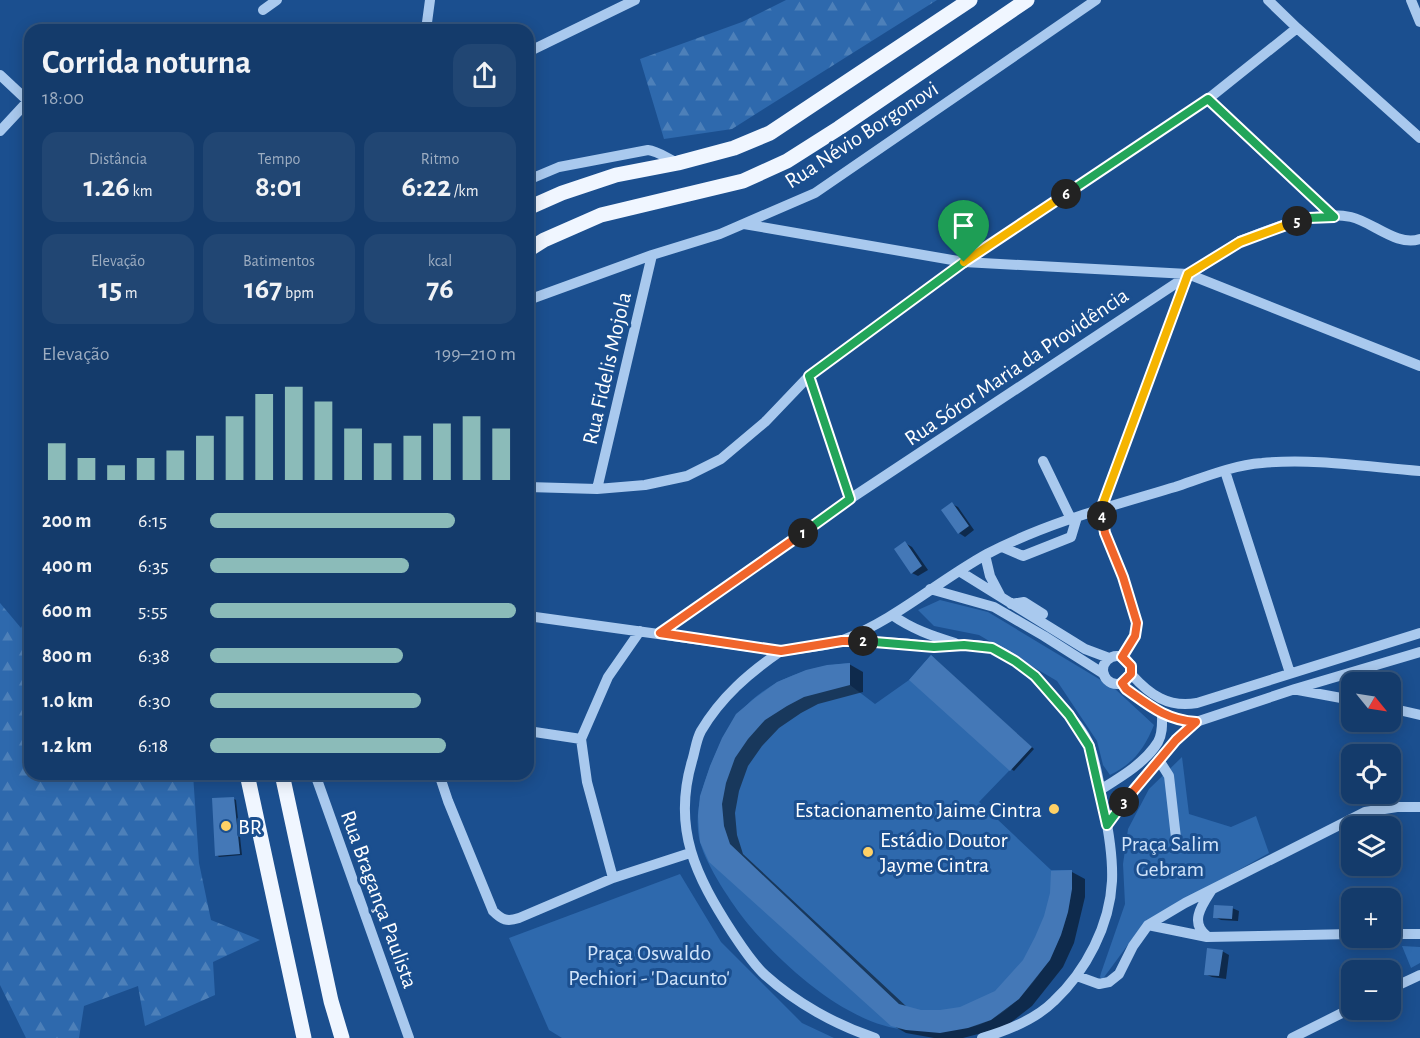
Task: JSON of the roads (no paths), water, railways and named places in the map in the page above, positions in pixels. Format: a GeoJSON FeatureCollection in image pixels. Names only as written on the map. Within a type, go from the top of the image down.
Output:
{"type":"FeatureCollection","features":[{"type":"Feature","properties":{"kind":"main road"},"geometry":{"type":"LineString","coordinates":[[534,205],[562,193],[616,175],[678,163],[734,148],[770,133],[970,0]]}},
{"type":"Feature","properties":{"kind":"main road"},"geometry":{"type":"LineString","coordinates":[[534,246],[601,215],[743,181],[787,161],[1028,0]]}},
{"type":"Feature","properties":{"kind":"main road"},"geometry":{"type":"LineString","coordinates":[[248,780],[304,1038]]}},
{"type":"Feature","properties":{"kind":"main road"},"geometry":{"type":"LineString","coordinates":[[283,780],[331,1001],[342,1038]]}},
{"type":"Feature","properties":{"kind":"street"},"geometry":{"type":"LineString","coordinates":[[263,10],[277,0]]}},
{"type":"Feature","properties":{"kind":"street"},"geometry":{"type":"LineString","coordinates":[[427,24],[430,0]]}},
{"type":"Feature","properties":{"kind":"street"},"geometry":{"type":"LineString","coordinates":[[534,49],[635,0]]}},
{"type":"Feature","properties":{"kind":"street","name":"Rua Névio Borgonovi"},"geometry":{"type":"LineString","coordinates":[[534,298],[652,255],[720,234],[815,193],[1096,0]]}},
{"type":"Feature","properties":{"kind":"street"},"geometry":{"type":"LineString","coordinates":[[1268,0],[1420,138]]}},
{"type":"Feature","properties":{"kind":"street"},"geometry":{"type":"LineString","coordinates":[[1411,0],[1420,22]]}},
{"type":"Feature","properties":{"kind":"street"},"geometry":{"type":"LineString","coordinates":[[534,487],[597,489],[645,485],[687,476],[721,459],[765,422],[809,376],[964,262],[1208,99],[1297,28]]}},
{"type":"Feature","properties":{"kind":"street"},"geometry":{"type":"LineString","coordinates":[[0,75],[24,97]]}},
{"type":"Feature","properties":{"kind":"street"},"geometry":{"type":"LineString","coordinates":[[1208,99],[1334,217]]}},
{"type":"Feature","properties":{"kind":"street"},"geometry":{"type":"LineString","coordinates":[[0,131],[24,107]]}},
{"type":"Feature","properties":{"kind":"street"},"geometry":{"type":"LineString","coordinates":[[534,177],[559,167],[648,150],[656,151],[663,157],[678,163]]}},
{"type":"Feature","properties":{"kind":"street","name":"Rua Sóror Maria da Providência"},"geometry":{"type":"LineString","coordinates":[[660,633],[850,499],[1188,274],[1240,242],[1281,225],[1308,218],[1334,217],[1350,217],[1405,240],[1420,239]]}},
{"type":"Feature","properties":{"kind":"street"},"geometry":{"type":"LineString","coordinates":[[744,224],[964,262],[1188,274],[1420,366]]}},
{"type":"Feature","properties":{"kind":"street","name":"Rua Fidelis Mojola"},"geometry":{"type":"LineString","coordinates":[[597,489],[652,255]]}},
{"type":"Feature","properties":{"kind":"street"},"geometry":{"type":"LineString","coordinates":[[1122,657],[1135,636],[1137,623],[1123,577],[1105,533],[1101,509],[1188,274]]}},
{"type":"Feature","properties":{"kind":"street"},"geometry":{"type":"LineString","coordinates":[[809,376],[850,499]]}},
{"type":"Feature","properties":{"kind":"street"},"geometry":{"type":"LineString","coordinates":[[1002,547],[1023,556],[1071,537],[1074,518],[1043,461]]}},
{"type":"Feature","properties":{"kind":"street"},"geometry":{"type":"LineString","coordinates":[[842,641],[892,615],[985,555],[1002,547],[1074,518],[1225,471],[1258,463],[1290,461],[1420,471]]}},
{"type":"Feature","properties":{"kind":"street"},"geometry":{"type":"LineString","coordinates":[[1225,471],[1290,673]]}},
{"type":"Feature","properties":{"kind":"street"},"geometry":{"type":"LineString","coordinates":[[985,555],[990,576],[1001,597]]}},
{"type":"Feature","properties":{"kind":"street"},"geometry":{"type":"LineString","coordinates":[[959,572],[1085,649],[1109,658]]}},
{"type":"Feature","properties":{"kind":"street"},"geometry":{"type":"LineString","coordinates":[[930,589],[994,607],[1104,674],[1109,682],[1122,683],[1131,674]]}},
{"type":"Feature","properties":{"kind":"street"},"geometry":{"type":"LineString","coordinates":[[892,615],[904,624],[924,633],[964,645]]}},
{"type":"Feature","properties":{"kind":"street"},"geometry":{"type":"LineString","coordinates":[[534,617],[781,651],[842,641],[992,648],[1035,676],[1069,715],[1089,746],[1100,790],[1112,858],[1110,896],[1093,948],[1077,976],[1053,1003],[1005,1030],[982,1038]]}},
{"type":"Feature","properties":{"kind":"street"},"geometry":{"type":"LineString","coordinates":[[613,878],[588,782],[581,739],[608,676],[640,631]]}},
{"type":"Feature","properties":{"kind":"street"},"geometry":{"type":"LineString","coordinates":[[1104,674],[1104,666],[1109,658],[1122,657],[1131,666],[1131,674],[1143,688],[1169,703],[1183,705],[1197,703],[1416,633],[1419,653],[1295,689],[1196,722],[1179,721],[1162,714],[1126,689],[1122,683]]}},
{"type":"Feature","properties":{"kind":"street"},"geometry":{"type":"LineString","coordinates":[[781,651],[751,672],[727,696],[700,733],[685,785],[685,818],[690,853],[705,886],[727,923],[750,958],[764,974],[791,997],[854,1030],[875,1038]]}},
{"type":"Feature","properties":{"kind":"street"},"geometry":{"type":"LineString","coordinates":[[1295,689],[1341,698]]}},
{"type":"Feature","properties":{"kind":"street"},"geometry":{"type":"LineString","coordinates":[[1401,710],[1420,715]]}},
{"type":"Feature","properties":{"kind":"street"},"geometry":{"type":"LineString","coordinates":[[1100,790],[1127,774],[1159,741],[1162,714]]}},
{"type":"Feature","properties":{"kind":"street"},"geometry":{"type":"LineString","coordinates":[[1107,825],[1159,760],[1196,722]]}},
{"type":"Feature","properties":{"kind":"street"},"geometry":{"type":"LineString","coordinates":[[534,732],[581,739]]}},
{"type":"Feature","properties":{"kind":"street"},"geometry":{"type":"LineString","coordinates":[[1159,760],[1169,776],[1176,838]]}},
{"type":"Feature","properties":{"kind":"street","name":"Rua Bragança Paulista"},"geometry":{"type":"LineString","coordinates":[[317,780],[408,1038]]}},
{"type":"Feature","properties":{"kind":"street"},"geometry":{"type":"LineString","coordinates":[[441,780],[493,911],[501,919],[510,921],[613,878],[690,853]]}},
{"type":"Feature","properties":{"kind":"street"},"geometry":{"type":"LineString","coordinates":[[1077,976],[1099,984],[1109,982],[1119,974],[1133,946],[1148,925],[1185,903],[1365,812],[1420,807]]}},
{"type":"Feature","properties":{"kind":"street"},"geometry":{"type":"LineString","coordinates":[[1207,937],[1199,928],[1198,921],[1199,912],[1211,891]]}},
{"type":"Feature","properties":{"kind":"street"},"geometry":{"type":"LineString","coordinates":[[1148,925],[1207,937],[1341,934]]}},
{"type":"Feature","properties":{"kind":"street"},"geometry":{"type":"LineString","coordinates":[[1401,933],[1420,935]]}},
{"type":"Feature","properties":{"kind":"street"},"geometry":{"type":"LineString","coordinates":[[1401,984],[1420,975]]}},
{"type":"Feature","properties":{"kind":"street"},"geometry":{"type":"LineString","coordinates":[[1292,1038],[1341,1014]]}},
{"type":"Feature","properties":{"kind":"place","name":"Estacionamento Jaime Cintra"},"geometry":{"type":"Point","coordinates":[1054,809]}},
{"type":"Feature","properties":{"kind":"place","name":"BR"},"geometry":{"type":"Point","coordinates":[226,826]}},
{"type":"Feature","properties":{"kind":"place","name":"Estádio Doutor Jayme Cintra"},"geometry":{"type":"Point","coordinates":[868,852]}},
{"type":"Feature","properties":{"kind":"park label","name":"Praça Salim Gebram"},"geometry":{"type":"Point","coordinates":[1170,856]}},
{"type":"Feature","properties":{"kind":"park label","name":"Praça Oswaldo Pechiori - 'Dacunto'"},"geometry":{"type":"Point","coordinates":[649,964]}}]}
